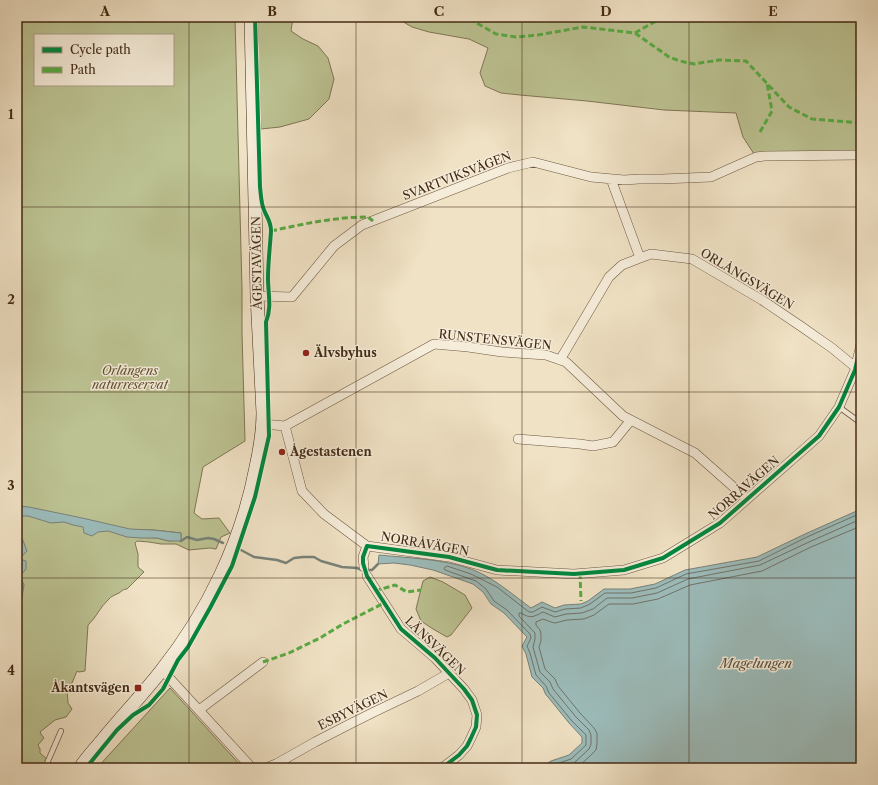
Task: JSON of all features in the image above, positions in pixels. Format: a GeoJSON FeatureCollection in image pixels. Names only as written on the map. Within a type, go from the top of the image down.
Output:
{"type":"FeatureCollection","features":[{"type":"Feature","properties":{"kind":"main road","name":"ÅGESTAVÄGEN"},"geometry":{"type":"LineString","coordinates":[[80,768],[162,670],[190,631],[214,590],[231,552],[245,512],[254,478],[263,424],[257,296],[251,17]]}},
{"type":"Feature","properties":{"kind":"street","name":"SVARTVIKSVÄGEN"},"geometry":{"type":"LineString","coordinates":[[257,296],[292,297],[334,246],[362,225],[508,168],[533,162],[591,177],[624,180],[711,176],[756,157],[765,156],[861,155]]}},
{"type":"Feature","properties":{"kind":"street"},"geometry":{"type":"LineString","coordinates":[[611,179],[640,258]]}},
{"type":"Feature","properties":{"kind":"street","name":"ORLÅNGSVÄGEN"},"geometry":{"type":"LineString","coordinates":[[560,360],[609,277],[622,265],[651,254],[692,259],[727,281],[762,300],[832,348],[858,370]]}},
{"type":"Feature","properties":{"kind":"street","name":"RUNSTENSVÄGEN"},"geometry":{"type":"LineString","coordinates":[[285,426],[434,344],[502,352],[546,355],[566,362],[623,416],[695,453],[747,500]]}},
{"type":"Feature","properties":{"kind":"street","name":"NORRÅVÄGEN"},"geometry":{"type":"LineString","coordinates":[[285,426],[302,491],[324,514],[367,546],[449,557],[497,570],[574,574],[624,570],[663,558],[720,523],[819,436],[839,407],[858,370],[861,344]]}},
{"type":"Feature","properties":{"kind":"street"},"geometry":{"type":"LineString","coordinates":[[518,439],[593,446],[613,442],[631,420]]}},
{"type":"Feature","properties":{"kind":"street"},"geometry":{"type":"LineString","coordinates":[[263,424],[285,426]]}},
{"type":"Feature","properties":{"kind":"street"},"geometry":{"type":"LineString","coordinates":[[364,567],[363,556],[367,546]]}},
{"type":"Feature","properties":{"kind":"street","name":"LÄNSVÄGEN"},"geometry":{"type":"LineString","coordinates":[[367,576],[401,629],[435,658],[464,689],[472,700],[477,715],[476,726],[467,746],[459,755],[442,768]]}},
{"type":"Feature","properties":{"kind":"street"},"geometry":{"type":"LineString","coordinates":[[198,710],[263,662]]}},
{"type":"Feature","properties":{"kind":"street"},"geometry":{"type":"LineString","coordinates":[[162,670],[252,768]]}},
{"type":"Feature","properties":{"kind":"street","name":"ESBYVÄGEN"},"geometry":{"type":"LineString","coordinates":[[266,768],[346,726],[418,691],[449,673]]}},
{"type":"Feature","properties":{"kind":"lane"},"geometry":{"type":"LineString","coordinates":[[839,407],[861,423]]}},
{"type":"Feature","properties":{"kind":"lane"},"geometry":{"type":"LineString","coordinates":[[45,768],[61,731]]}},
{"type":"Feature","properties":{"kind":"green space","name":"Orlångens naturreservat"},"geometry":{"type":"Polygon","coordinates":[[[17,17],[235,17],[245,441],[203,467],[194,513],[202,519],[219,518],[230,533],[221,537],[216,549],[210,548],[189,550],[176,544],[137,541],[135,543],[138,554],[138,567],[144,572],[127,589],[109,599],[88,625],[85,671],[77,671],[72,683],[67,689],[68,703],[72,709],[66,717],[55,720],[40,732],[44,738],[38,745],[40,753],[57,768],[17,768],[17,17]],[[132,530],[134,537],[157,538],[169,541],[181,540],[181,533],[154,530],[132,530]]]}},
{"type":"Feature","properties":{"kind":"green space"},"geometry":{"type":"Polygon","coordinates":[[[257,17],[293,17],[291,31],[318,46],[328,58],[334,79],[329,99],[309,119],[280,127],[261,129],[257,17]]]}},
{"type":"Feature","properties":{"kind":"green space"},"geometry":{"type":"Polygon","coordinates":[[[395,17],[861,17],[861,155],[756,157],[743,137],[736,113],[664,110],[501,93],[485,86],[480,73],[488,48],[469,39],[429,32],[412,27],[395,17]]]}},
{"type":"Feature","properties":{"kind":"green space"},"geometry":{"type":"Polygon","coordinates":[[[430,577],[443,582],[465,595],[472,608],[451,635],[447,637],[421,621],[416,609],[423,581],[430,577]]]}},
{"type":"Feature","properties":{"kind":"green space"},"geometry":{"type":"Polygon","coordinates":[[[170,688],[243,768],[97,768],[170,688]]]}},
{"type":"Feature","properties":{"kind":"water"},"geometry":{"type":"Polygon","coordinates":[[[17,506],[29,507],[130,529],[181,533],[181,541],[169,541],[157,538],[127,537],[108,531],[98,532],[92,536],[84,533],[83,527],[64,522],[51,523],[28,516],[17,516],[17,506]]]}},
{"type":"Feature","properties":{"kind":"water","name":"Magelungen"},"geometry":{"type":"Polygon","coordinates":[[[861,509],[861,768],[540,768],[551,761],[569,755],[582,743],[582,737],[546,695],[543,688],[532,677],[526,654],[522,646],[527,637],[504,613],[491,604],[483,592],[473,584],[433,570],[410,565],[394,563],[378,564],[379,555],[426,559],[449,563],[479,572],[531,608],[542,602],[555,608],[564,605],[581,604],[588,601],[604,589],[630,589],[655,584],[685,570],[757,557],[861,509]]]}},
{"type":"Feature","properties":{"kind":"water"},"geometry":{"type":"Polygon","coordinates":[[[17,529],[27,551],[19,559],[26,561],[26,569],[20,576],[24,585],[22,597],[17,595],[17,529]]]}},
{"type":"Feature","properties":{"kind":"waterway"},"geometry":{"type":"LineString","coordinates":[[181,541],[187,537],[197,540],[208,538],[223,543]]}},
{"type":"Feature","properties":{"kind":"waterway"},"geometry":{"type":"LineString","coordinates":[[241,550],[254,557],[277,560],[286,563],[294,558],[314,557],[321,561],[342,567],[357,568],[362,570],[372,570],[378,564]]}},
{"type":"Feature","properties":{"kind":"marked path"},"geometry":{"type":"LineString","coordinates":[[471,17],[475,22],[496,34],[516,37],[538,35],[583,27],[635,33],[669,57],[694,64],[719,60],[746,61],[789,107],[812,119],[861,123]]}},
{"type":"Feature","properties":{"kind":"marked path"},"geometry":{"type":"LineString","coordinates":[[635,33],[663,17]]}},
{"type":"Feature","properties":{"kind":"marked path"},"geometry":{"type":"LineString","coordinates":[[760,132],[772,111],[767,83]]}},
{"type":"Feature","properties":{"kind":"marked path"},"geometry":{"type":"LineString","coordinates":[[271,231],[307,223],[343,218],[368,217],[373,221]]}},
{"type":"Feature","properties":{"kind":"marked path"},"geometry":{"type":"LineString","coordinates":[[580,573],[581,601]]}},
{"type":"Feature","properties":{"kind":"marked path"},"geometry":{"type":"LineString","coordinates":[[375,591],[395,585],[407,592],[421,590]]}},
{"type":"Feature","properties":{"kind":"marked path"},"geometry":{"type":"LineString","coordinates":[[263,662],[289,653],[320,638],[343,624],[384,603]]}},
{"type":"Feature","properties":{"kind":"cycle path"},"geometry":{"type":"LineString","coordinates":[[86,768],[117,730],[133,715],[149,705],[163,689],[178,660],[188,647],[210,608],[232,566],[255,497],[269,436],[266,322],[269,311],[268,272],[271,228],[270,222],[262,205],[260,187],[255,17]]}},
{"type":"Feature","properties":{"kind":"cycle path"},"geometry":{"type":"LineString","coordinates":[[442,768],[459,755],[467,746],[476,727],[477,715],[472,700],[464,689],[435,658],[401,629],[367,576],[363,563],[363,557],[367,546],[449,557],[497,570],[574,574],[624,570],[663,558],[720,523],[819,436],[839,407],[855,370],[861,344]]}},
{"type":"Feature","properties":{"kind":"place","name":"Älvsbyhus"},"geometry":{"type":"Point","coordinates":[306,353]}},
{"type":"Feature","properties":{"kind":"place","name":"Ågestastenen"},"geometry":{"type":"Point","coordinates":[282,452]}},
{"type":"Feature","properties":{"kind":"place","name":"Åkantsvägen"},"geometry":{"type":"Point","coordinates":[138,688]}}]}
